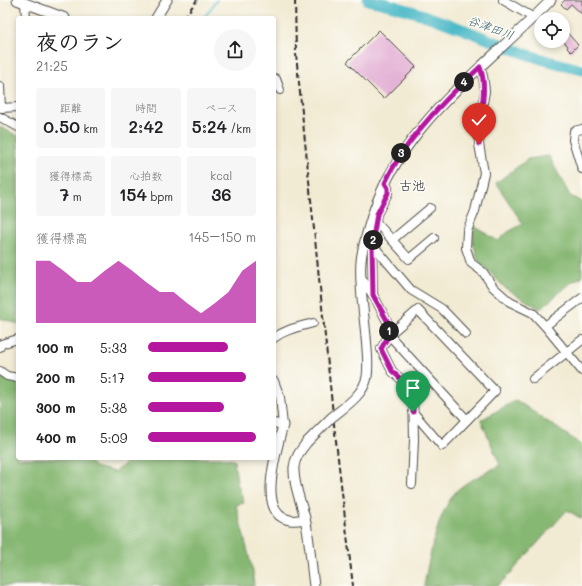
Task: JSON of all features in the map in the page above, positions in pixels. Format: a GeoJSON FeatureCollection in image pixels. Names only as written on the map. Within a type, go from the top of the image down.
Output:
{"type":"FeatureCollection","features":[{"type":"Feature","properties":{"kind":"street"},"geometry":{"type":"LineString","coordinates":[[157,16],[167,0]]}},
{"type":"Feature","properties":{"kind":"street"},"geometry":{"type":"LineString","coordinates":[[314,586],[305,519],[296,486],[294,466],[299,453],[307,442],[352,401],[363,388],[367,370],[366,337],[360,277],[362,252],[376,204],[385,183],[401,154],[433,114],[457,88],[534,18],[504,0]]}},
{"type":"Feature","properties":{"kind":"street"},"geometry":{"type":"LineString","coordinates":[[540,12],[551,0]]}},
{"type":"Feature","properties":{"kind":"street"},"geometry":{"type":"LineString","coordinates":[[21,2],[25,16]]}},
{"type":"Feature","properties":{"kind":"street"},"geometry":{"type":"LineString","coordinates":[[21,2],[60,16]]}},
{"type":"Feature","properties":{"kind":"street"},"geometry":{"type":"LineString","coordinates":[[482,66],[485,91],[480,119],[479,144],[484,173],[475,211],[467,231],[466,248],[471,263],[483,272],[493,287],[510,302],[533,314],[545,326],[582,371]]}},
{"type":"Feature","properties":{"kind":"street"},"geometry":{"type":"LineString","coordinates":[[276,79],[280,90]]}},
{"type":"Feature","properties":{"kind":"street"},"geometry":{"type":"LineString","coordinates":[[0,86],[1,108],[16,107]]}},
{"type":"Feature","properties":{"kind":"street"},"geometry":{"type":"LineString","coordinates":[[0,117],[16,126]]}},
{"type":"Feature","properties":{"kind":"street"},"geometry":{"type":"LineString","coordinates":[[582,129],[574,131],[573,140],[582,169]]}},
{"type":"Feature","properties":{"kind":"street"},"geometry":{"type":"LineString","coordinates":[[373,295],[372,244],[380,208],[388,193],[388,188],[385,183]]}},
{"type":"Feature","properties":{"kind":"street"},"geometry":{"type":"LineString","coordinates":[[392,240],[430,208]]}},
{"type":"Feature","properties":{"kind":"street"},"geometry":{"type":"LineString","coordinates":[[376,222],[409,259],[434,238]]}},
{"type":"Feature","properties":{"kind":"street"},"geometry":{"type":"LineString","coordinates":[[372,244],[410,290],[442,309],[466,334]]}},
{"type":"Feature","properties":{"kind":"street"},"geometry":{"type":"LineString","coordinates":[[360,277],[373,295],[389,324],[389,335],[467,420]]}},
{"type":"Feature","properties":{"kind":"street"},"geometry":{"type":"LineString","coordinates":[[545,326],[582,298]]}},
{"type":"Feature","properties":{"kind":"street"},"geometry":{"type":"LineString","coordinates":[[412,484],[414,440],[413,412],[413,390],[392,371],[381,349],[389,335],[418,310],[495,391],[442,446],[413,412]]}},
{"type":"Feature","properties":{"kind":"street"},"geometry":{"type":"LineString","coordinates":[[276,337],[291,329],[313,323]]}},
{"type":"Feature","properties":{"kind":"street"},"geometry":{"type":"LineString","coordinates":[[0,347],[1,344],[16,340]]}},
{"type":"Feature","properties":{"kind":"street"},"geometry":{"type":"LineString","coordinates":[[533,380],[582,340]]}},
{"type":"Feature","properties":{"kind":"street"},"geometry":{"type":"LineString","coordinates":[[0,371],[7,376],[16,378]]}},
{"type":"Feature","properties":{"kind":"street"},"geometry":{"type":"LineString","coordinates":[[276,386],[280,397],[276,440]]}},
{"type":"Feature","properties":{"kind":"street"},"geometry":{"type":"LineString","coordinates":[[274,460],[270,491],[271,502],[279,515],[289,520],[305,519]]}},
{"type":"Feature","properties":{"kind":"green space"},"geometry":{"type":"Polygon","coordinates":[[[0,127],[16,135],[16,323],[0,318],[0,127]]]}},
{"type":"Feature","properties":{"kind":"green space"},"geometry":{"type":"Polygon","coordinates":[[[549,156],[570,196],[582,202],[582,277],[572,282],[540,309],[505,288],[478,260],[473,242],[474,226],[498,241],[508,232],[523,224],[496,183],[528,159],[549,156]]]}},
{"type":"Feature","properties":{"kind":"green space"},"geometry":{"type":"Polygon","coordinates":[[[0,378],[16,381],[16,460],[88,460],[95,467],[114,472],[130,460],[234,460],[237,482],[244,503],[236,505],[253,572],[254,586],[0,586],[0,378]]]}},
{"type":"Feature","properties":{"kind":"green space"},"geometry":{"type":"Polygon","coordinates":[[[516,400],[582,445],[582,519],[567,510],[509,575],[497,586],[424,586],[436,532],[447,505],[454,494],[462,486],[500,465],[481,420],[516,400]]]}},
{"type":"Feature","properties":{"kind":"building"},"geometry":{"type":"Polygon","coordinates":[[[565,0],[582,0],[582,14],[571,4],[566,9],[561,4],[565,0]]]}},
{"type":"Feature","properties":{"kind":"building"},"geometry":{"type":"Polygon","coordinates":[[[379,30],[416,67],[384,99],[347,62],[379,30]]]}},
{"type":"Feature","properties":{"kind":"building"},"geometry":{"type":"Polygon","coordinates":[[[570,36],[578,45],[571,52],[567,48],[570,48],[570,36]]]}},
{"type":"Feature","properties":{"kind":"waterway"},"geometry":{"type":"LineString","coordinates":[[205,16],[217,0]]}},
{"type":"Feature","properties":{"kind":"waterway","name":"谷津田川"},"geometry":{"type":"LineString","coordinates":[[368,0],[426,16],[528,55],[582,70]]}},
{"type":"Feature","properties":{"kind":"railway"},"geometry":{"type":"LineString","coordinates":[[185,16],[197,0]]}},
{"type":"Feature","properties":{"kind":"railway"},"geometry":{"type":"LineString","coordinates":[[295,0],[296,54],[334,424],[353,586]]}},
{"type":"Feature","properties":{"kind":"district","name":"古池"},"geometry":{"type":"Point","coordinates":[412,184]}},
{"type":"Feature","properties":{"kind":"route"},"geometry":{"type":"LineString","coordinates":[[413,412],[413,390],[392,371],[381,349],[389,335],[389,324],[373,295],[372,244],[377,214],[389,190],[385,183],[401,154],[433,114],[457,88],[480,67],[485,91],[480,119],[479,144]]}}]}
